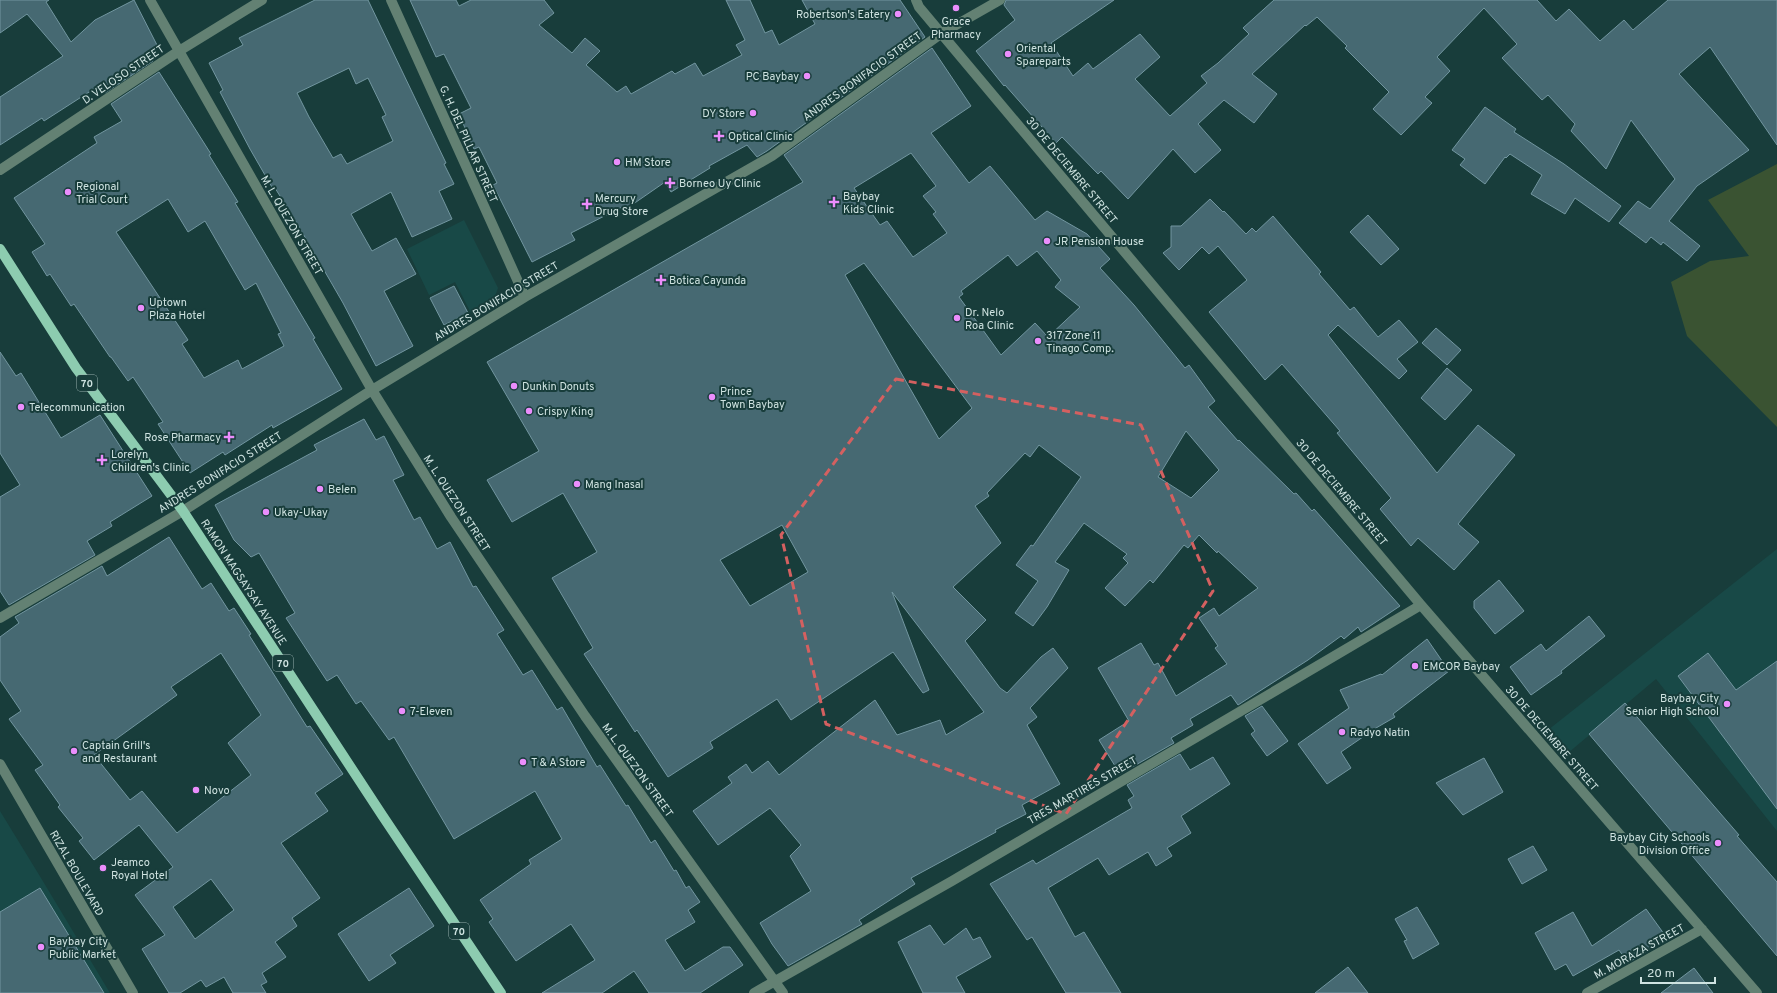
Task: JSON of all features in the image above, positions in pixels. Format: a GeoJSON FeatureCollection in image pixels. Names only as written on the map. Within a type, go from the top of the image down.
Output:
{"type":"FeatureCollection","features":[{"type":"Feature","properties":{"kind":"main road","name":"RAMON MAGSAYSAY AVENUE"},"geometry":{"type":"LineString","coordinates":[[0,249],[76,368],[184,511],[386,821],[501,993]]}},
{"type":"Feature","properties":{"kind":"street","name":"M. L. QUEZON STREET"},"geometry":{"type":"LineString","coordinates":[[150,0],[372,390],[451,517],[555,672],[783,993]]}},
{"type":"Feature","properties":{"kind":"street","name":"D. VELOSO STREET"},"geometry":{"type":"LineString","coordinates":[[0,170],[179,51],[262,0]]}},
{"type":"Feature","properties":{"kind":"street","name":"G. H. DEL PILLAR STREET"},"geometry":{"type":"LineString","coordinates":[[391,0],[525,297]]}},
{"type":"Feature","properties":{"kind":"street","name":"30 DE DECIEMBRE STREET"},"geometry":{"type":"LineString","coordinates":[[916,0],[919,7],[1421,605],[1757,993]]}},
{"type":"Feature","properties":{"kind":"street","name":"ANDRES BONIFACIO STREET"},"geometry":{"type":"LineString","coordinates":[[0,618],[184,511],[372,390],[525,297],[772,156],[942,33],[1000,0]]}},
{"type":"Feature","properties":{"kind":"street","name":"TRES MARTIRES STREET"},"geometry":{"type":"LineString","coordinates":[[754,993],[952,881],[1421,605]]}},
{"type":"Feature","properties":{"kind":"street","name":"RIZAL BOULEVARD"},"geometry":{"type":"LineString","coordinates":[[0,764],[133,993]]}},
{"type":"Feature","properties":{"kind":"street","name":"M. MORAZA STREET"},"geometry":{"type":"LineString","coordinates":[[1587,993],[1702,929]]}},
{"type":"Feature","properties":{"kind":"highlighted area"},"geometry":{"type":"Polygon","coordinates":[[[896,379],[1141,425],[1213,591],[1066,814],[826,724],[781,535],[896,379]]]}},
{"type":"Feature","properties":{"kind":"shaded area"},"geometry":{"type":"Polygon","coordinates":[[[464,220],[498,288],[493,302],[471,313],[455,282],[429,295],[407,249],[464,220]]]}},
{"type":"Feature","properties":{"kind":"shaded area","name":"Baybay City Senior High School"},"geometry":{"type":"Polygon","coordinates":[[[1777,549],[1777,831],[1656,679],[1568,753],[1548,730],[1777,549]]]}},
{"type":"Feature","properties":{"kind":"shaded area","name":"Baybay City Public Market"},"geometry":{"type":"Polygon","coordinates":[[[0,811],[41,878],[110,993],[0,993],[0,811]]]}},
{"type":"Feature","properties":{"kind":"green space"},"geometry":{"type":"Polygon","coordinates":[[[1777,164],[1777,427],[1687,336],[1671,282],[1710,261],[1749,256],[1708,200],[1777,164]]]}},
{"type":"Feature","properties":{"kind":"building"},"geometry":{"type":"Polygon","coordinates":[[[0,0],[49,0],[46,2],[71,42],[95,20],[134,0],[158,47],[147,52],[153,61],[105,93],[100,85],[44,121],[42,118],[0,145],[0,97],[63,56],[27,14],[0,33],[0,0]]]}},
{"type":"Feature","properties":{"kind":"building"},"geometry":{"type":"Polygon","coordinates":[[[315,0],[368,0],[446,163],[444,164],[454,184],[439,191],[452,219],[412,237],[391,192],[351,214],[372,251],[396,238],[416,274],[384,291],[413,346],[376,366],[343,303],[298,225],[275,188],[273,189],[220,92],[223,90],[209,63],[243,45],[239,38],[315,0]],[[349,68],[297,93],[333,158],[341,154],[347,164],[393,141],[382,117],[386,115],[368,78],[356,84],[349,68]]]}},
{"type":"Feature","properties":{"kind":"building"},"geometry":{"type":"Polygon","coordinates":[[[410,0],[456,0],[459,6],[471,0],[544,0],[554,13],[539,25],[572,53],[585,38],[600,51],[586,65],[617,92],[626,86],[631,94],[672,71],[675,74],[695,63],[703,76],[742,55],[736,45],[745,40],[726,0],[750,0],[765,33],[772,30],[779,45],[815,24],[802,0],[900,0],[925,37],[757,157],[747,145],[709,166],[710,168],[671,192],[665,182],[626,209],[624,206],[571,233],[575,240],[532,262],[493,185],[497,183],[479,147],[474,149],[459,114],[471,108],[444,54],[436,57],[410,0]]]}},
{"type":"Feature","properties":{"kind":"building"},"geometry":{"type":"Polygon","coordinates":[[[1006,0],[1114,0],[1051,43],[1073,76],[1088,63],[1093,69],[1140,34],[1160,57],[1135,79],[1170,116],[1207,83],[1201,76],[1218,63],[1249,34],[1243,28],[1274,0],[1537,0],[1556,21],[1569,9],[1600,41],[1624,20],[1633,30],[1668,0],[1777,0],[1777,145],[1710,47],[1679,74],[1749,150],[1697,186],[1669,221],[1700,246],[1687,261],[1663,242],[1661,245],[1651,237],[1646,243],[1619,223],[1638,201],[1650,209],[1675,179],[1631,120],[1606,169],[1571,131],[1575,124],[1548,95],[1542,100],[1502,58],[1517,44],[1484,8],[1437,57],[1450,71],[1425,97],[1432,103],[1401,135],[1373,109],[1389,92],[1345,48],[1347,46],[1317,17],[1306,26],[1305,25],[1252,74],[1277,94],[1254,123],[1224,100],[1198,124],[1221,150],[1195,173],[1173,149],[1128,199],[1101,171],[1098,174],[1062,137],[1056,143],[1005,85],[1004,86],[976,51],[1015,20],[1004,5],[1006,0]]]}},
{"type":"Feature","properties":{"kind":"building"},"geometry":{"type":"Polygon","coordinates":[[[932,48],[971,106],[931,133],[969,183],[990,166],[1035,220],[1047,211],[1087,234],[1110,259],[1100,268],[1134,305],[1185,368],[1189,365],[1215,401],[1208,407],[1238,441],[1239,440],[1294,494],[1296,493],[1312,511],[1314,509],[1400,606],[1361,632],[1358,627],[1344,639],[1341,636],[1308,660],[1238,705],[1231,695],[1190,719],[1193,725],[1171,738],[1174,743],[1120,774],[1099,740],[1129,721],[1098,668],[1141,643],[1154,665],[1158,663],[1176,696],[1227,664],[1215,648],[1218,646],[1199,618],[1214,608],[1219,616],[1258,588],[1218,551],[1217,553],[1199,535],[1188,548],[1184,545],[1153,583],[1150,580],[1125,606],[1105,588],[1128,563],[1123,558],[1127,554],[1084,523],[1055,562],[1069,570],[1047,607],[1033,626],[1015,613],[1038,581],[1016,565],[1031,545],[1033,546],[1081,477],[1039,445],[1030,457],[1025,453],[987,493],[989,496],[975,506],[1001,543],[953,587],[986,620],[965,641],[1000,688],[1007,693],[1041,657],[1053,648],[1068,668],[1030,708],[1037,717],[1027,725],[1060,784],[1022,805],[1026,814],[911,878],[915,884],[859,920],[862,924],[788,966],[772,944],[760,923],[811,891],[790,856],[801,845],[770,808],[718,845],[693,811],[732,783],[728,777],[746,764],[752,773],[768,761],[779,775],[875,700],[897,735],[940,720],[946,735],[984,712],[892,592],[929,690],[923,693],[893,652],[791,720],[777,699],[710,742],[713,748],[668,777],[637,730],[635,732],[584,654],[593,648],[552,578],[597,552],[563,493],[512,522],[487,480],[539,451],[487,362],[803,182],[784,155],[932,48]],[[911,153],[854,188],[880,225],[887,221],[913,257],[947,233],[933,214],[936,212],[923,196],[936,186],[911,153]],[[1037,251],[1017,266],[1008,255],[961,291],[963,294],[959,297],[1001,355],[1035,323],[1048,337],[1080,307],[1055,287],[1061,280],[1037,251]],[[864,263],[845,275],[939,439],[972,408],[864,263]],[[1186,431],[1158,477],[1191,498],[1219,470],[1186,431]],[[782,525],[720,560],[750,606],[808,572],[782,525]]]}},
{"type":"Feature","properties":{"kind":"building"},"geometry":{"type":"Polygon","coordinates":[[[159,72],[211,154],[209,155],[238,202],[235,203],[315,338],[313,339],[342,389],[273,428],[272,425],[225,455],[223,452],[190,473],[158,424],[163,422],[133,377],[128,381],[74,304],[71,306],[50,274],[47,276],[32,252],[45,244],[14,198],[97,143],[94,137],[122,121],[111,104],[159,72]],[[168,199],[116,232],[188,340],[182,344],[204,378],[238,360],[242,369],[284,346],[278,334],[281,333],[256,283],[245,290],[205,221],[188,232],[168,199]]]}},
{"type":"Feature","properties":{"kind":"building"},"geometry":{"type":"Polygon","coordinates":[[[1485,107],[1516,129],[1514,132],[1564,164],[1621,206],[1609,222],[1575,198],[1565,214],[1531,194],[1542,175],[1510,154],[1506,158],[1505,157],[1485,184],[1460,165],[1465,159],[1452,150],[1485,107]]]}},
{"type":"Feature","properties":{"kind":"building"},"geometry":{"type":"Polygon","coordinates":[[[1210,199],[1246,234],[1252,228],[1256,232],[1273,216],[1321,272],[1319,274],[1350,310],[1354,307],[1378,337],[1399,320],[1418,342],[1397,359],[1407,371],[1399,379],[1338,325],[1328,335],[1437,473],[1478,425],[1515,455],[1458,524],[1479,542],[1454,570],[1418,538],[1411,546],[1380,509],[1391,498],[1337,433],[1340,431],[1282,364],[1265,380],[1209,312],[1247,280],[1218,246],[1209,254],[1202,247],[1179,270],[1163,253],[1171,247],[1171,226],[1181,226],[1210,199]]]}},
{"type":"Feature","properties":{"kind":"building"},"geometry":{"type":"Polygon","coordinates":[[[1368,215],[1399,249],[1381,265],[1350,232],[1368,215]]]}},
{"type":"Feature","properties":{"kind":"building"},"geometry":{"type":"Polygon","coordinates":[[[454,286],[468,313],[444,325],[430,298],[454,286]]]}},
{"type":"Feature","properties":{"kind":"building"},"geometry":{"type":"Polygon","coordinates":[[[1436,328],[1461,350],[1447,365],[1422,343],[1436,328]]]}},
{"type":"Feature","properties":{"kind":"building"},"geometry":{"type":"Polygon","coordinates":[[[0,352],[16,376],[21,373],[61,438],[100,415],[152,496],[110,522],[112,526],[87,541],[95,555],[9,605],[0,591],[0,497],[20,485],[0,453],[0,352]]]}},
{"type":"Feature","properties":{"kind":"building"},"geometry":{"type":"Polygon","coordinates":[[[1447,368],[1472,390],[1445,420],[1421,398],[1447,368]]]}},
{"type":"Feature","properties":{"kind":"building"},"geometry":{"type":"Polygon","coordinates":[[[364,419],[376,440],[384,436],[404,475],[393,480],[414,520],[420,517],[437,549],[450,542],[473,587],[476,586],[504,630],[497,634],[523,675],[532,670],[557,710],[562,707],[597,767],[600,765],[626,806],[628,805],[651,843],[655,840],[674,871],[676,870],[686,888],[689,886],[700,902],[688,910],[695,922],[665,940],[685,971],[723,947],[730,947],[743,965],[700,993],[649,993],[634,971],[602,993],[542,993],[595,960],[571,924],[516,961],[489,922],[493,919],[480,900],[531,864],[529,860],[562,839],[535,791],[454,839],[394,737],[389,740],[361,701],[356,704],[337,675],[327,681],[286,618],[295,613],[259,553],[251,557],[234,540],[215,505],[317,450],[314,445],[364,419]]]}},
{"type":"Feature","properties":{"kind":"building"},"geometry":{"type":"Polygon","coordinates":[[[169,537],[202,589],[211,583],[229,611],[234,608],[251,634],[249,635],[307,727],[310,726],[343,774],[315,793],[328,811],[281,843],[320,898],[292,918],[297,926],[275,942],[286,957],[262,973],[267,982],[261,985],[266,993],[233,993],[224,977],[206,987],[201,980],[180,993],[169,993],[142,949],[165,935],[135,895],[173,867],[139,825],[94,860],[79,841],[83,838],[58,807],[60,805],[35,770],[43,765],[9,719],[21,711],[0,680],[0,637],[19,623],[15,617],[102,566],[107,576],[169,537]],[[221,653],[171,687],[177,695],[94,755],[130,800],[142,791],[177,833],[251,775],[228,743],[261,715],[221,653]],[[211,879],[173,907],[195,939],[234,910],[211,879]]]}},
{"type":"Feature","properties":{"kind":"building"},"geometry":{"type":"Polygon","coordinates":[[[1499,580],[1524,611],[1495,634],[1474,608],[1474,601],[1499,580]]]}},
{"type":"Feature","properties":{"kind":"building"},"geometry":{"type":"Polygon","coordinates":[[[1589,616],[1605,636],[1561,671],[1562,673],[1531,695],[1510,667],[1541,644],[1546,651],[1589,616]]]}},
{"type":"Feature","properties":{"kind":"building"},"geometry":{"type":"Polygon","coordinates":[[[1427,639],[1449,671],[1393,714],[1395,717],[1341,752],[1351,768],[1327,784],[1298,744],[1349,708],[1340,690],[1381,674],[1382,675],[1427,639]]]}},
{"type":"Feature","properties":{"kind":"building"},"geometry":{"type":"Polygon","coordinates":[[[1708,653],[1736,690],[1777,661],[1777,809],[1678,676],[1708,653]]]}},
{"type":"Feature","properties":{"kind":"building"},"geometry":{"type":"Polygon","coordinates":[[[1625,703],[1739,835],[1737,836],[1777,882],[1777,956],[1589,734],[1625,703]]]}},
{"type":"Feature","properties":{"kind":"building"},"geometry":{"type":"Polygon","coordinates":[[[1262,706],[1288,741],[1267,756],[1251,734],[1255,731],[1245,716],[1262,706]]]}},
{"type":"Feature","properties":{"kind":"building"},"geometry":{"type":"Polygon","coordinates":[[[1180,754],[1190,770],[1213,757],[1230,784],[1181,816],[1191,833],[1167,848],[1172,856],[1156,866],[1148,852],[1109,875],[1098,858],[1048,888],[1075,937],[1084,932],[1121,993],[1066,993],[1032,937],[1027,940],[990,884],[1033,860],[1036,864],[1132,808],[1128,800],[1134,796],[1127,785],[1180,754]]]}},
{"type":"Feature","properties":{"kind":"building"},"geometry":{"type":"Polygon","coordinates":[[[1484,758],[1503,792],[1463,815],[1436,783],[1484,758]]]}},
{"type":"Feature","properties":{"kind":"building"},"geometry":{"type":"Polygon","coordinates":[[[1533,846],[1547,870],[1522,884],[1508,859],[1533,846]]]}},
{"type":"Feature","properties":{"kind":"building","name":"Baybay City Public Market"},"geometry":{"type":"Polygon","coordinates":[[[40,888],[104,993],[0,993],[0,912],[40,888]]]}},
{"type":"Feature","properties":{"kind":"building"},"geometry":{"type":"Polygon","coordinates":[[[409,888],[434,926],[390,955],[396,963],[369,981],[338,934],[409,888]]]}},
{"type":"Feature","properties":{"kind":"building"},"geometry":{"type":"Polygon","coordinates":[[[1417,907],[1439,944],[1413,959],[1404,941],[1407,940],[1395,919],[1417,907]]]}},
{"type":"Feature","properties":{"kind":"building"},"geometry":{"type":"Polygon","coordinates":[[[1646,909],[1667,938],[1628,963],[1619,950],[1573,976],[1566,964],[1555,970],[1535,933],[1573,912],[1592,946],[1646,909]]]}},
{"type":"Feature","properties":{"kind":"building"},"geometry":{"type":"Polygon","coordinates":[[[930,925],[944,945],[966,928],[973,940],[980,937],[991,957],[956,977],[965,993],[923,993],[898,942],[930,925]]]}},
{"type":"Feature","properties":{"kind":"building"},"geometry":{"type":"Polygon","coordinates":[[[1348,967],[1368,993],[1315,993],[1348,967]]]}},
{"type":"Feature","properties":{"kind":"building"},"geometry":{"type":"Polygon","coordinates":[[[1694,968],[1713,993],[1661,993],[1694,968]]]}},
{"type":"Feature","properties":{"kind":"place","name":"Grace Pharmacy"},"geometry":{"type":"Point","coordinates":[956,8]}},
{"type":"Feature","properties":{"kind":"place","name":"Robertson's Eatery"},"geometry":{"type":"Point","coordinates":[898,14]}},
{"type":"Feature","properties":{"kind":"place","name":"Oriental Spareparts"},"geometry":{"type":"Point","coordinates":[1008,54]}},
{"type":"Feature","properties":{"kind":"place","name":"PC Baybay"},"geometry":{"type":"Point","coordinates":[807,76]}},
{"type":"Feature","properties":{"kind":"place","name":"DY Store"},"geometry":{"type":"Point","coordinates":[753,113]}},
{"type":"Feature","properties":{"kind":"place","name":"Optical Clinic"},"geometry":{"type":"Point","coordinates":[719,136]}},
{"type":"Feature","properties":{"kind":"place","name":"HM Store"},"geometry":{"type":"Point","coordinates":[617,162]}},
{"type":"Feature","properties":{"kind":"place","name":"Borneo Uy Clinic"},"geometry":{"type":"Point","coordinates":[670,183]}},
{"type":"Feature","properties":{"kind":"place","name":"Regional Trial Court"},"geometry":{"type":"Point","coordinates":[68,192]}},
{"type":"Feature","properties":{"kind":"place","name":"Baybay Kids Clinic"},"geometry":{"type":"Point","coordinates":[834,202]}},
{"type":"Feature","properties":{"kind":"place","name":"Mercury Drug Store"},"geometry":{"type":"Point","coordinates":[587,204]}},
{"type":"Feature","properties":{"kind":"place","name":"JR Pension House"},"geometry":{"type":"Point","coordinates":[1047,241]}},
{"type":"Feature","properties":{"kind":"place","name":"Botica Cayunda"},"geometry":{"type":"Point","coordinates":[661,280]}},
{"type":"Feature","properties":{"kind":"place","name":"Uptown Plaza Hotel"},"geometry":{"type":"Point","coordinates":[141,308]}},
{"type":"Feature","properties":{"kind":"place","name":"Dr. Nelo Roa Clinic"},"geometry":{"type":"Point","coordinates":[957,318]}},
{"type":"Feature","properties":{"kind":"place","name":"317 Zone 11 Tinago Comp."},"geometry":{"type":"Point","coordinates":[1038,341]}},
{"type":"Feature","properties":{"kind":"place","name":"Dunkin Donuts"},"geometry":{"type":"Point","coordinates":[514,386]}},
{"type":"Feature","properties":{"kind":"place","name":"Prince Town Baybay"},"geometry":{"type":"Point","coordinates":[712,397]}},
{"type":"Feature","properties":{"kind":"place","name":"Telecommunication"},"geometry":{"type":"Point","coordinates":[21,407]}},
{"type":"Feature","properties":{"kind":"place","name":"Crispy King"},"geometry":{"type":"Point","coordinates":[529,411]}},
{"type":"Feature","properties":{"kind":"place","name":"Rose Pharmacy"},"geometry":{"type":"Point","coordinates":[229,437]}},
{"type":"Feature","properties":{"kind":"place","name":"Lorelyn Children's Clinic"},"geometry":{"type":"Point","coordinates":[102,460]}},
{"type":"Feature","properties":{"kind":"place","name":"Mang Inasal"},"geometry":{"type":"Point","coordinates":[577,484]}},
{"type":"Feature","properties":{"kind":"place","name":"Belen"},"geometry":{"type":"Point","coordinates":[320,489]}},
{"type":"Feature","properties":{"kind":"place","name":"Ukay-Ukay"},"geometry":{"type":"Point","coordinates":[266,512]}},
{"type":"Feature","properties":{"kind":"place","name":"EMCOR Baybay"},"geometry":{"type":"Point","coordinates":[1415,666]}},
{"type":"Feature","properties":{"kind":"place","name":"Baybay City Senior High School"},"geometry":{"type":"Point","coordinates":[1727,704]}},
{"type":"Feature","properties":{"kind":"place","name":"7-Eleven"},"geometry":{"type":"Point","coordinates":[402,711]}},
{"type":"Feature","properties":{"kind":"place","name":"Radyo Natin"},"geometry":{"type":"Point","coordinates":[1342,732]}},
{"type":"Feature","properties":{"kind":"place","name":"Captain Grill's and Restaurant"},"geometry":{"type":"Point","coordinates":[74,751]}},
{"type":"Feature","properties":{"kind":"place","name":"T & A Store"},"geometry":{"type":"Point","coordinates":[523,762]}},
{"type":"Feature","properties":{"kind":"place","name":"Novo"},"geometry":{"type":"Point","coordinates":[196,790]}},
{"type":"Feature","properties":{"kind":"place","name":"Baybay City Schools Division Office"},"geometry":{"type":"Point","coordinates":[1718,843]}},
{"type":"Feature","properties":{"kind":"place","name":"Jeamco Royal Hotel"},"geometry":{"type":"Point","coordinates":[103,868]}},
{"type":"Feature","properties":{"kind":"place","name":"Baybay City Public Market"},"geometry":{"type":"Point","coordinates":[41,947]}}]}
